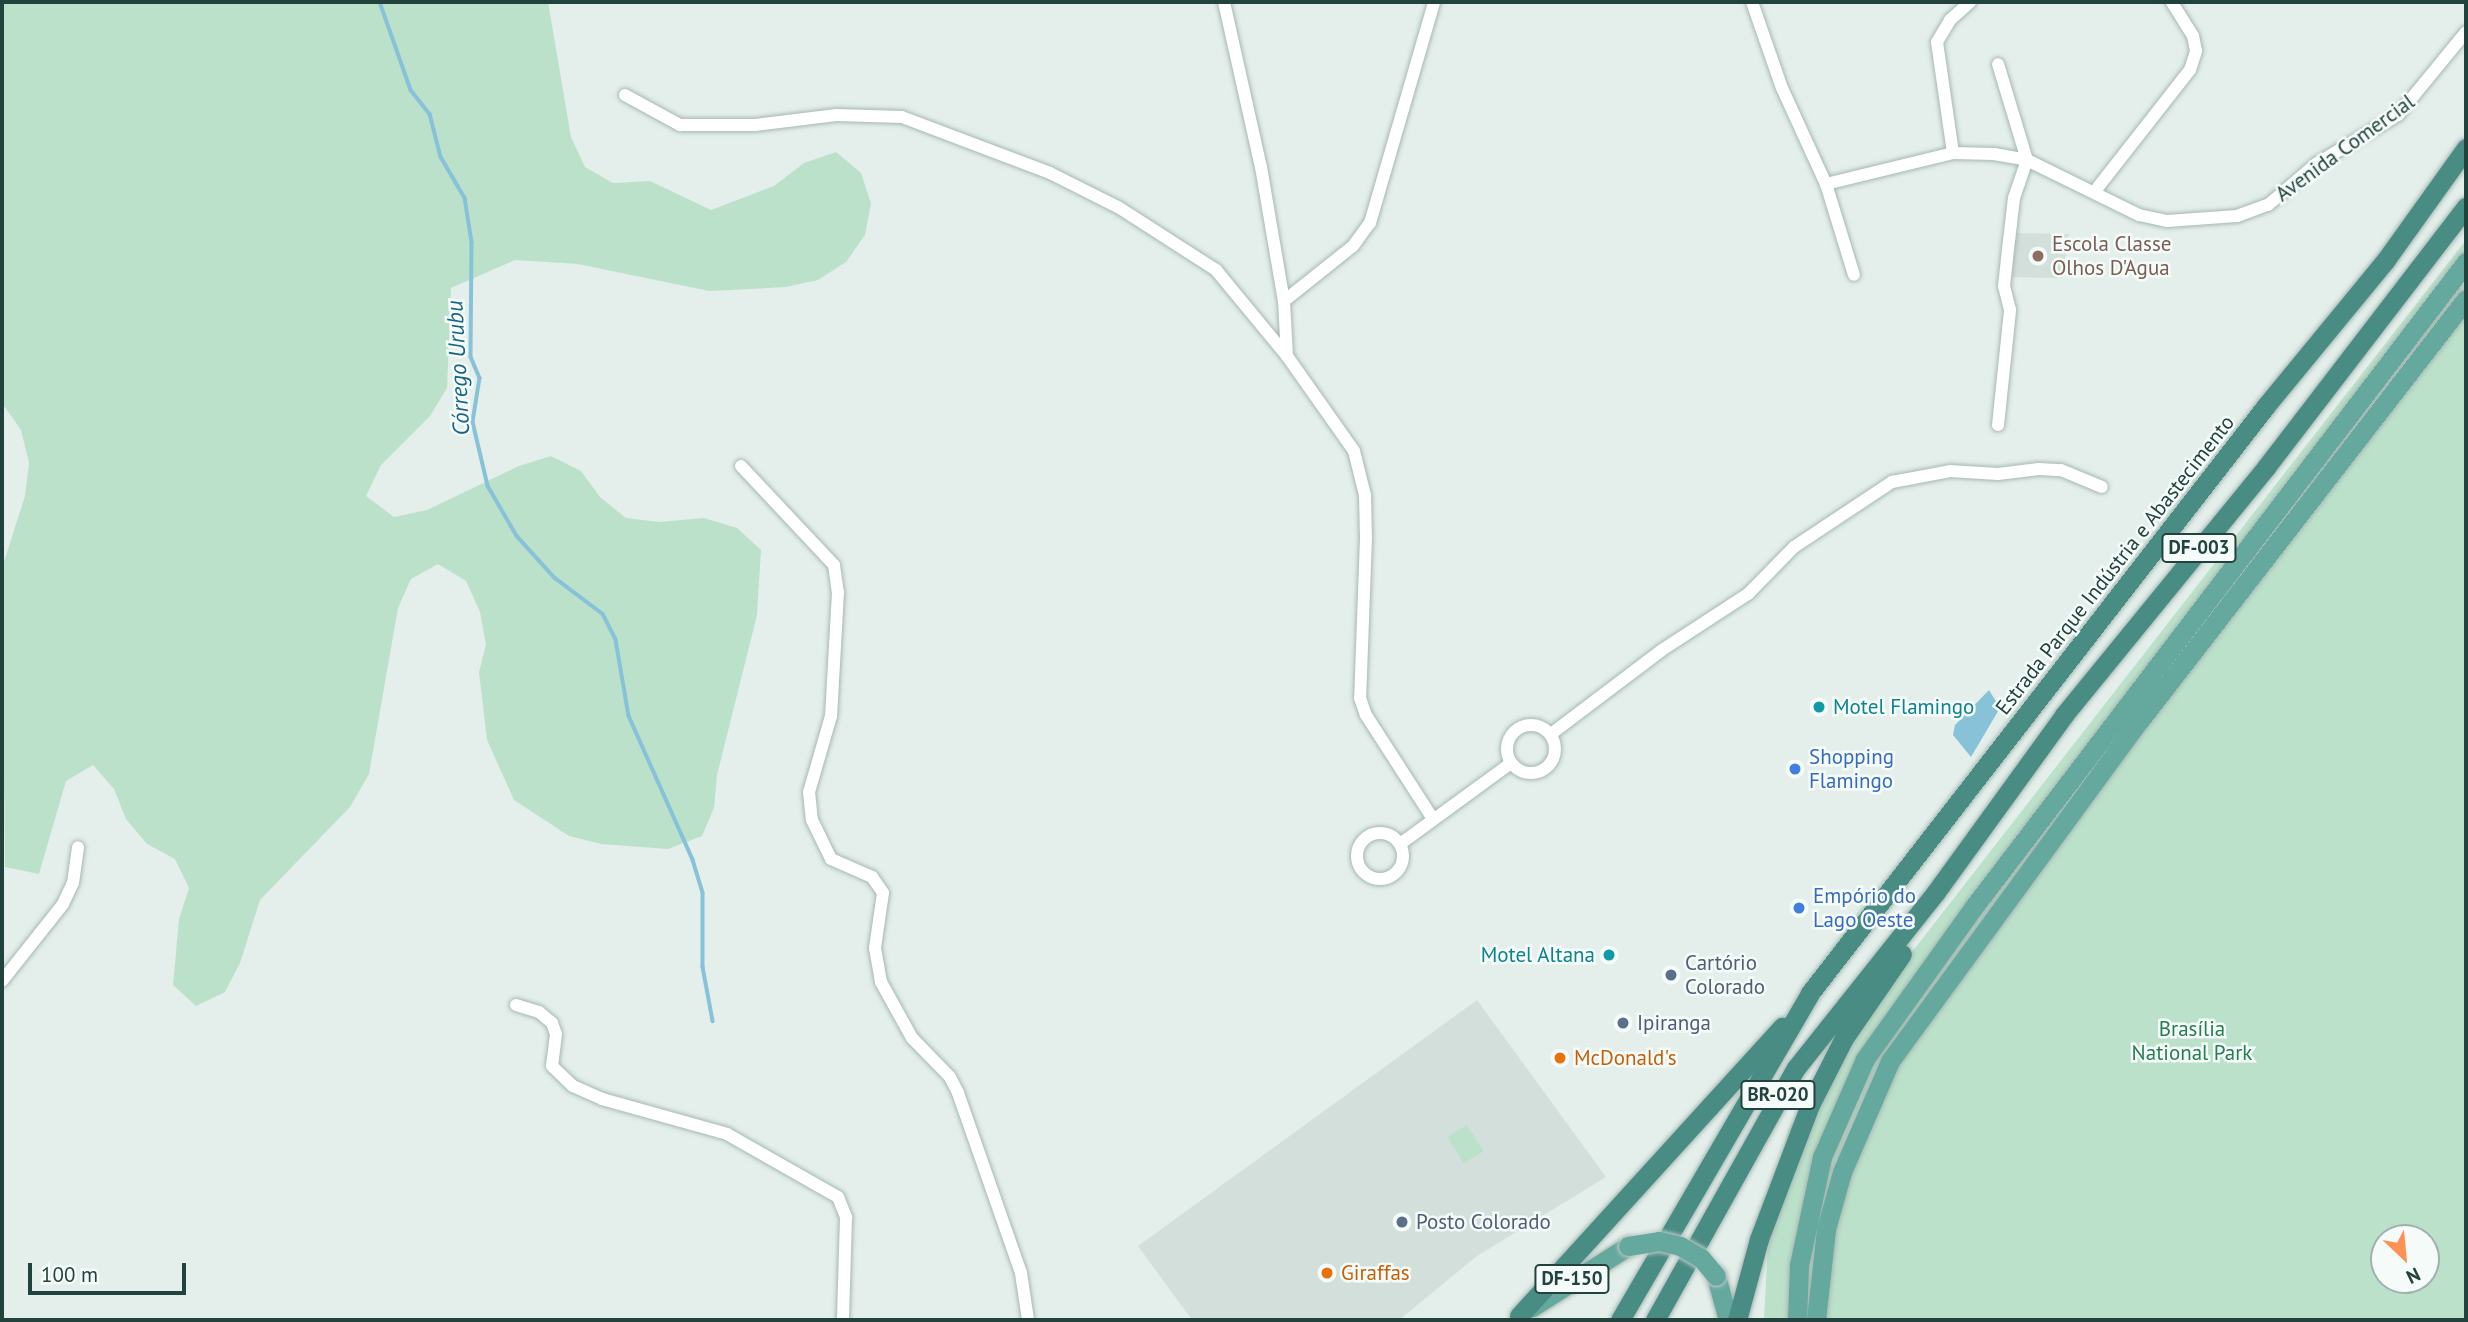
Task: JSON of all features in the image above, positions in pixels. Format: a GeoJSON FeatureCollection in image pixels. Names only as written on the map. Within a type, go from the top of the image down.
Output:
{"type":"FeatureCollection","features":[{"type":"Feature","properties":{"kind":"highway","name":"Estrada Parque Indústria e Abastecimento"},"geometry":{"type":"LineString","coordinates":[[1800,1009],[2265,407],[2385,261],[2466,148]]}},
{"type":"Feature","properties":{"kind":"highway","name":"DF-003"},"geometry":{"type":"LineString","coordinates":[[1936,892],[2064,715],[2267,466],[2466,206]]}},
{"type":"Feature","properties":{"kind":"highway"},"geometry":{"type":"LineString","coordinates":[[1737,1320],[1759,1239],[1810,1105],[1840,1046],[1903,953],[1936,892]]}},
{"type":"Feature","properties":{"kind":"highway","name":"BR-020"},"geometry":{"type":"LineString","coordinates":[[1655,1320],[1796,1068],[1936,892]]}},
{"type":"Feature","properties":{"kind":"highway"},"geometry":{"type":"LineString","coordinates":[[1516,1318],[1800,1009]]}},
{"type":"Feature","properties":{"kind":"highway","name":"BR-020"},"geometry":{"type":"LineString","coordinates":[[1620,1320],[1800,1009]]}},
{"type":"Feature","properties":{"kind":"main road"},"geometry":{"type":"LineString","coordinates":[[1797,1320],[1799,1265],[1822,1157],[1865,1059],[1973,908],[2466,262]]}},
{"type":"Feature","properties":{"kind":"main road"},"geometry":{"type":"LineString","coordinates":[[1816,1320],[1826,1229],[1842,1172],[1890,1061],[2140,720],[2466,299]]}},
{"type":"Feature","properties":{"kind":"main road","name":"DF-150"},"geometry":{"type":"LineString","coordinates":[[1516,1318],[1629,1250],[1659,1241],[1680,1246],[1701,1258],[1715,1279]]}},
{"type":"Feature","properties":{"kind":"main road"},"geometry":{"type":"LineString","coordinates":[[1715,1279],[1721,1320]]}},
{"type":"Feature","properties":{"kind":"main road"},"geometry":{"type":"LineString","coordinates":[[1715,1279],[1728,1320]]}},
{"type":"Feature","properties":{"kind":"street"},"geometry":{"type":"LineString","coordinates":[[1224,2],[1284,301],[1287,356]]}},
{"type":"Feature","properties":{"kind":"street"},"geometry":{"type":"LineString","coordinates":[[1284,301],[1353,246],[1370,223],[1434,2]]}},
{"type":"Feature","properties":{"kind":"street"},"geometry":{"type":"LineString","coordinates":[[1752,2],[1782,88],[1826,184],[1854,275]]}},
{"type":"Feature","properties":{"kind":"street"},"geometry":{"type":"LineString","coordinates":[[1953,153],[1937,42],[1950,20],[1970,2]]}},
{"type":"Feature","properties":{"kind":"street"},"geometry":{"type":"LineString","coordinates":[[2095,191],[2190,70],[2196,51],[2193,36],[2172,2]]}},
{"type":"Feature","properties":{"kind":"street","name":"Avenida Comercial"},"geometry":{"type":"LineString","coordinates":[[1826,184],[1953,153],[2027,160],[2095,191],[2139,215],[2167,221],[2237,216],[2268,205],[2316,164],[2398,115],[2466,32]]}},
{"type":"Feature","properties":{"kind":"street"},"geometry":{"type":"LineString","coordinates":[[1998,64],[2027,160],[2014,198],[2009,240],[2004,286],[2010,310],[1998,425]]}},
{"type":"Feature","properties":{"kind":"street"},"geometry":{"type":"LineString","coordinates":[[625,95],[680,125],[755,125],[877,114],[926,124],[1090,192],[1199,258],[1226,279],[1340,428],[1361,471],[1366,538],[1360,698],[1366,715],[1433,819]]}},
{"type":"Feature","properties":{"kind":"street"},"geometry":{"type":"LineString","coordinates":[[741,466],[834,565],[838,592],[831,716],[809,792],[812,820],[831,859],[872,877],[883,893],[875,948],[881,982],[906,1029],[958,1093],[1021,1273],[1028,1320]]}},
{"type":"Feature","properties":{"kind":"street"},"geometry":{"type":"LineString","coordinates":[[1550,734],[1662,650],[1748,594],[1794,547],[1892,482],[1950,471],[1997,474],[2039,469],[2080,476],[2102,487]]}},
{"type":"Feature","properties":{"kind":"street"},"geometry":{"type":"LineString","coordinates":[[1535,725],[1550,734],[1555,752],[1545,768],[1527,773],[1511,762],[1507,744],[1517,729],[1535,725]]}},
{"type":"Feature","properties":{"kind":"street"},"geometry":{"type":"LineString","coordinates":[[1400,844],[1511,762]]}},
{"type":"Feature","properties":{"kind":"street"},"geometry":{"type":"LineString","coordinates":[[2,981],[63,904],[73,883],[78,847]]}},
{"type":"Feature","properties":{"kind":"street"},"geometry":{"type":"LineString","coordinates":[[516,1005],[552,1023],[556,1034],[552,1066],[573,1086],[602,1099],[727,1134],[838,1197],[846,1217],[843,1320]]}},
{"type":"Feature","properties":{"kind":"shaded area","name":"Escola Classe Olhos D'Agua"},"geometry":{"type":"Polygon","coordinates":[[[2012,233],[2069,234],[2062,278],[2008,277],[2012,233]]]}},
{"type":"Feature","properties":{"kind":"shaded area"},"geometry":{"type":"Polygon","coordinates":[[[1477,1000],[1606,1177],[1477,1256],[1399,1320],[1192,1320],[1138,1246],[1477,1000]]]}},
{"type":"Feature","properties":{"kind":"green space"},"geometry":{"type":"Polygon","coordinates":[[[2,2],[548,2],[571,137],[585,167],[613,183],[650,181],[711,210],[774,186],[804,163],[836,152],[861,173],[871,203],[865,235],[846,262],[818,280],[786,287],[709,291],[578,264],[515,260],[451,288],[447,388],[430,416],[381,465],[366,496],[394,517],[427,510],[519,466],[551,456],[581,471],[600,497],[626,518],[659,522],[704,518],[737,528],[761,550],[757,615],[717,775],[714,808],[702,836],[668,849],[601,844],[569,836],[514,800],[487,740],[479,672],[486,645],[480,612],[466,581],[438,564],[411,579],[398,608],[369,774],[350,807],[260,900],[240,963],[225,992],[196,1006],[173,985],[179,919],[189,888],[175,859],[147,844],[126,819],[114,789],[93,765],[66,781],[39,874],[5,867],[2,568],[25,496],[29,463],[21,430],[2,403],[2,2]]]}},
{"type":"Feature","properties":{"kind":"green space","name":"Brasília National Park"},"geometry":{"type":"Polygon","coordinates":[[[2466,240],[2466,1320],[1764,1320],[1770,1206],[1788,1130],[1849,1033],[2466,240]]]}},
{"type":"Feature","properties":{"kind":"green space"},"geometry":{"type":"Polygon","coordinates":[[[1467,1125],[1483,1151],[1464,1163],[1447,1137],[1467,1125]]]}},
{"type":"Feature","properties":{"kind":"water"},"geometry":{"type":"Polygon","coordinates":[[[1989,690],[2000,708],[1971,757],[1953,735],[1955,725],[1989,690]]]}},
{"type":"Feature","properties":{"kind":"waterway","name":"Córrego Urubu"},"geometry":{"type":"LineString","coordinates":[[380,2],[411,90],[430,114],[441,157],[465,198],[472,242],[471,357],[480,378],[473,422],[488,486],[517,536],[555,578],[603,614],[616,640],[629,716],[693,860],[703,893],[703,967],[713,1021]]}},
{"type":"Feature","properties":{"kind":"place","name":"Escola Classe Olhos D'Agua"},"geometry":{"type":"Point","coordinates":[2038,256]}},
{"type":"Feature","properties":{"kind":"place","name":"Motel Flamingo"},"geometry":{"type":"Point","coordinates":[1819,707]}},
{"type":"Feature","properties":{"kind":"place","name":"Shopping Flamingo"},"geometry":{"type":"Point","coordinates":[1795,769]}},
{"type":"Feature","properties":{"kind":"place","name":"Empório do Lago Oeste"},"geometry":{"type":"Point","coordinates":[1799,908]}},
{"type":"Feature","properties":{"kind":"place","name":"Motel Altana"},"geometry":{"type":"Point","coordinates":[1609,955]}},
{"type":"Feature","properties":{"kind":"place","name":"Cartório Colorado"},"geometry":{"type":"Point","coordinates":[1671,975]}},
{"type":"Feature","properties":{"kind":"place","name":"Ipiranga"},"geometry":{"type":"Point","coordinates":[1623,1023]}},
{"type":"Feature","properties":{"kind":"place","name":"McDonald's"},"geometry":{"type":"Point","coordinates":[1560,1058]}},
{"type":"Feature","properties":{"kind":"place","name":"Posto Colorado"},"geometry":{"type":"Point","coordinates":[1402,1222]}},
{"type":"Feature","properties":{"kind":"place","name":"Giraffas"},"geometry":{"type":"Point","coordinates":[1327,1273]}}]}
